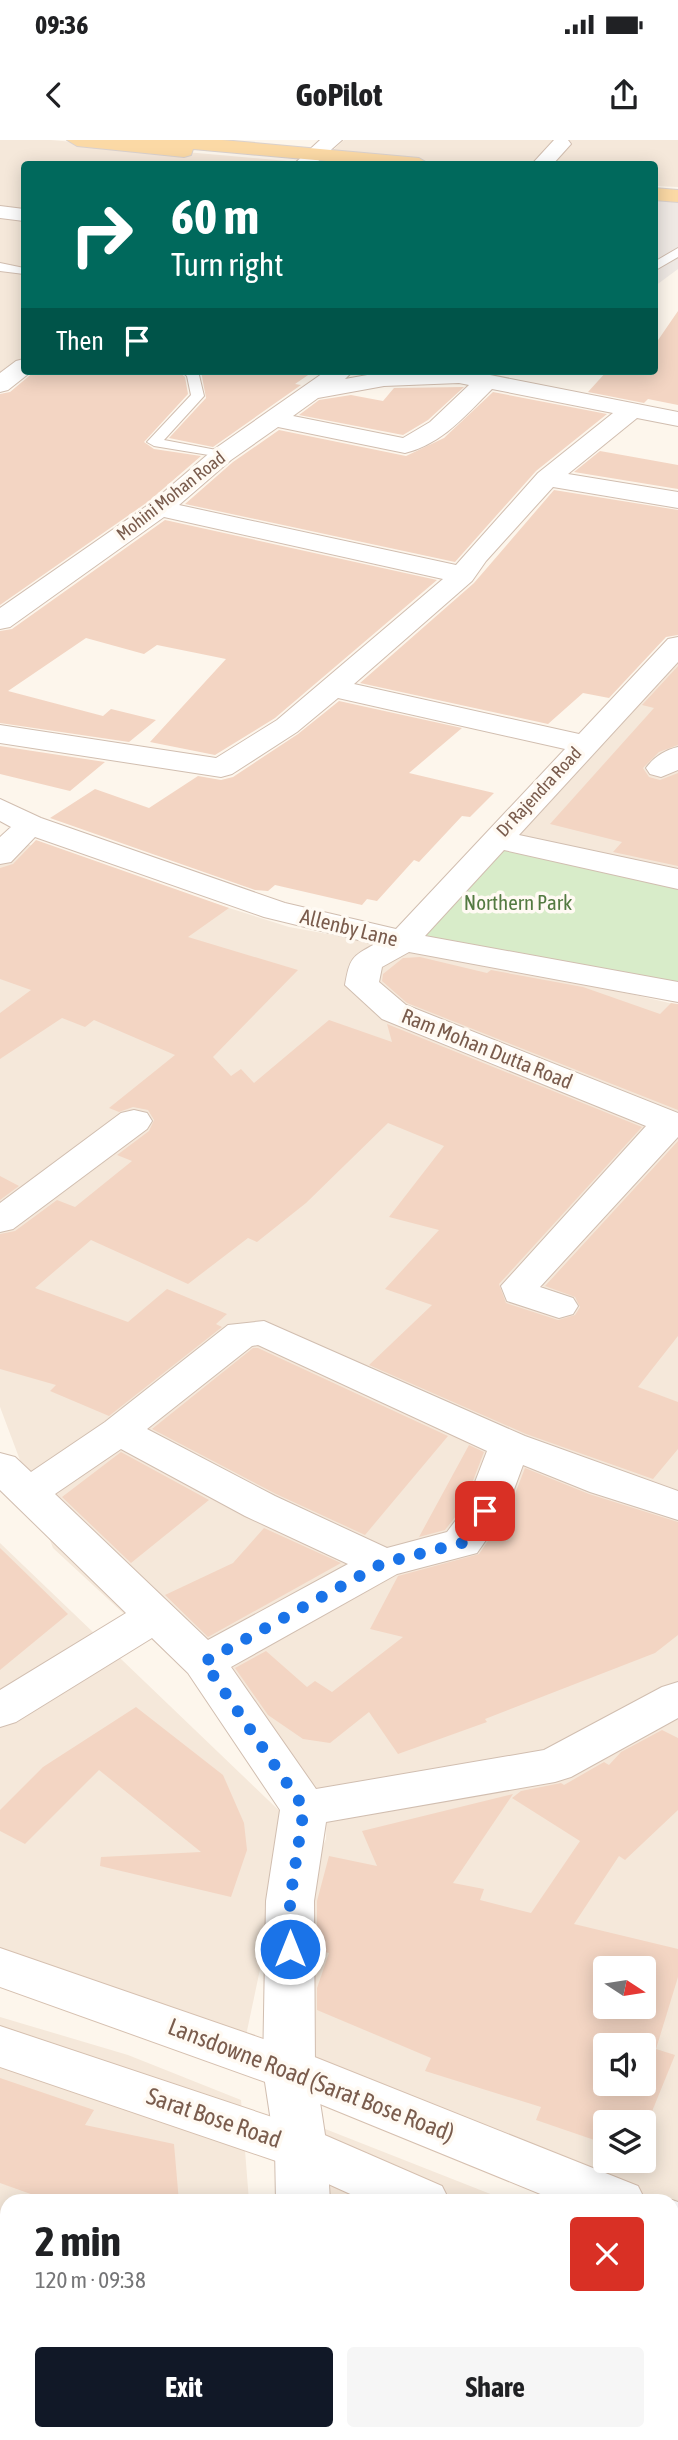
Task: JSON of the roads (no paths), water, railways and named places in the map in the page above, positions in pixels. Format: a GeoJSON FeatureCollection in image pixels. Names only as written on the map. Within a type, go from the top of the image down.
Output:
{"type":"FeatureCollection","features":[{"type":"Feature","properties":{"kind":"main road"},"geometry":{"type":"LineString","coordinates":[[77,140],[302,161]]}},
{"type":"Feature","properties":{"kind":"main road"},"geometry":{"type":"LineString","coordinates":[[158,140],[306,161]]}},
{"type":"Feature","properties":{"kind":"main road"},"geometry":{"type":"LineString","coordinates":[[658,186],[678,188]]}},
{"type":"Feature","properties":{"kind":"main road"},"geometry":{"type":"LineString","coordinates":[[658,194],[678,197]]}},
{"type":"Feature","properties":{"kind":"street"},"geometry":{"type":"LineString","coordinates":[[314,161],[332,140]]}},
{"type":"Feature","properties":{"kind":"street"},"geometry":{"type":"LineString","coordinates":[[545,161],[561,144]]}},
{"type":"Feature","properties":{"kind":"street"},"geometry":{"type":"LineString","coordinates":[[0,212],[21,215]]}},
{"type":"Feature","properties":{"kind":"street"},"geometry":{"type":"LineString","coordinates":[[0,385],[21,368]]}},
{"type":"Feature","properties":{"kind":"street","name":"Mohini Mohan Road"},"geometry":{"type":"LineString","coordinates":[[0,621],[160,508],[222,455],[335,375]]}},
{"type":"Feature","properties":{"kind":"street"},"geometry":{"type":"LineString","coordinates":[[456,375],[678,419]]}},
{"type":"Feature","properties":{"kind":"street"},"geometry":{"type":"LineString","coordinates":[[312,392],[384,379],[461,376]]}},
{"type":"Feature","properties":{"kind":"street"},"geometry":{"type":"LineString","coordinates":[[274,419],[405,446],[414,443],[453,414],[488,381]]}},
{"type":"Feature","properties":{"kind":"street"},"geometry":{"type":"LineString","coordinates":[[0,734],[221,768],[286,726],[463,575],[476,556],[547,478],[632,410]]}},
{"type":"Feature","properties":{"kind":"street"},"geometry":{"type":"LineString","coordinates":[[547,478],[678,500]]}},
{"type":"Feature","properties":{"kind":"street"},"geometry":{"type":"LineString","coordinates":[[160,508],[463,575]]}},
{"type":"Feature","properties":{"kind":"street","name":"Dr Rajendra Road"},"geometry":{"type":"LineString","coordinates":[[402,942],[678,645]]}},
{"type":"Feature","properties":{"kind":"street"},"geometry":{"type":"LineString","coordinates":[[332,688],[585,744]]}},
{"type":"Feature","properties":{"kind":"street","name":"Allenby Lane"},"geometry":{"type":"LineString","coordinates":[[0,808],[30,825],[275,910],[402,942],[678,992]]}},
{"type":"Feature","properties":{"kind":"street"},"geometry":{"type":"LineString","coordinates":[[0,855],[30,825]]}},
{"type":"Feature","properties":{"kind":"street"},"geometry":{"type":"LineString","coordinates":[[495,839],[678,879]]}},
{"type":"Feature","properties":{"kind":"street","name":"Ram Mohan Dutta Road"},"geometry":{"type":"LineString","coordinates":[[402,942],[366,962],[362,985],[394,1012],[673,1124]]}},
{"type":"Feature","properties":{"kind":"street"},"geometry":{"type":"LineString","coordinates":[[0,1221],[134,1121]]}},
{"type":"Feature","properties":{"kind":"street"},"geometry":{"type":"LineString","coordinates":[[559,1306],[519,1290],[673,1124]]}},
{"type":"Feature","properties":{"kind":"street"},"geometry":{"type":"LineString","coordinates":[[303,2194],[301,2148],[289,2069],[290,1900],[304,1808],[204,1662],[14,1479],[119,1431],[243,1334],[252,1331],[264,1333],[510,1445],[678,1507]]}},
{"type":"Feature","properties":{"kind":"street"},"geometry":{"type":"LineString","coordinates":[[119,1431],[260,1506],[383,1563]]}},
{"type":"Feature","properties":{"kind":"street"},"geometry":{"type":"LineString","coordinates":[[204,1662],[383,1563],[462,1543],[485,1511],[510,1445]]}},
{"type":"Feature","properties":{"kind":"street"},"geometry":{"type":"LineString","coordinates":[[0,1711],[154,1616]]}},
{"type":"Feature","properties":{"kind":"street"},"geometry":{"type":"LineString","coordinates":[[304,1808],[555,1765],[678,1698]]}},
{"type":"Feature","properties":{"kind":"street","name":"Lansdowne Road (Sarat Bose Road)"},"geometry":{"type":"LineString","coordinates":[[0,1967],[289,2069],[599,2194]]}},
{"type":"Feature","properties":{"kind":"street","name":"Sarat Bose Road"},"geometry":{"type":"LineString","coordinates":[[0,2046],[301,2148],[405,2194]]}},
{"type":"Feature","properties":{"kind":"lane"},"geometry":{"type":"LineString","coordinates":[[658,265],[678,252]]}},
{"type":"Feature","properties":{"kind":"lane"},"geometry":{"type":"LineString","coordinates":[[0,267],[21,270]]}},
{"type":"Feature","properties":{"kind":"lane"},"geometry":{"type":"LineString","coordinates":[[193,375],[198,396],[154,442],[222,455]]}},
{"type":"Feature","properties":{"kind":"park label","name":"Northern Park"},"geometry":{"type":"Point","coordinates":[518,903]}}]}
